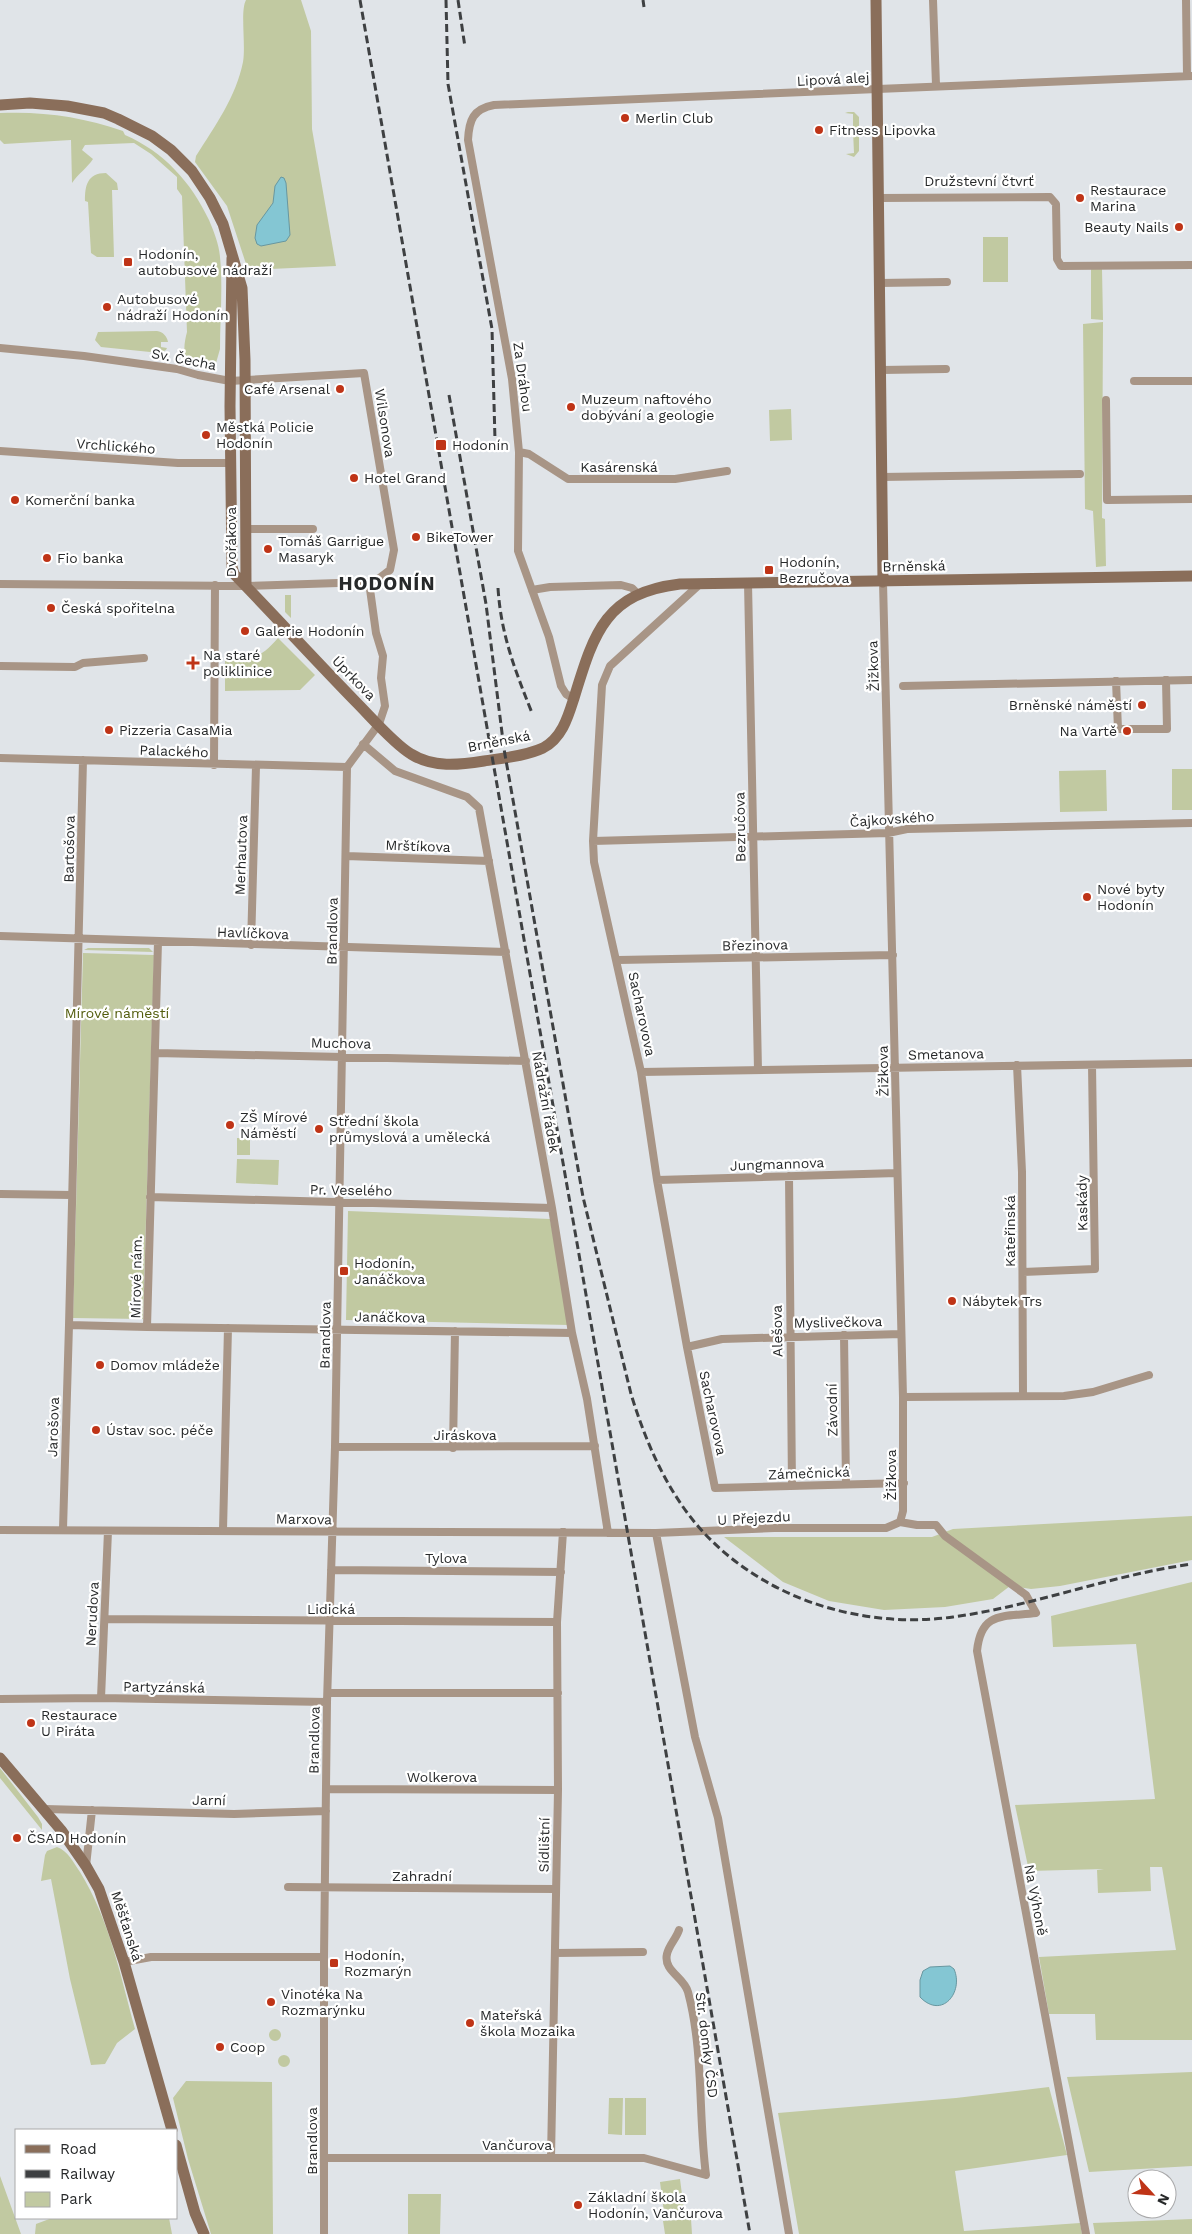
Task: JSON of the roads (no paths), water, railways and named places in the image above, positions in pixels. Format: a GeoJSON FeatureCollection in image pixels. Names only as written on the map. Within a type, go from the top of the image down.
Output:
{"type":"FeatureCollection","features":[{"type":"Feature","properties":{"kind":"main road"},"geometry":{"type":"LineString","coordinates":[[876,0],[879,283],[882,370],[881,477],[883,582]]}},
{"type":"Feature","properties":{"kind":"main road","name":"Dvořákova"},"geometry":{"type":"LineString","coordinates":[[0,105],[48,104],[86,109],[118,118],[152,136],[182,160],[198,179],[223,224],[242,288],[245,381],[246,586]]}},
{"type":"Feature","properties":{"kind":"main road","name":"Dvořákova"},"geometry":{"type":"LineString","coordinates":[[232,258],[230,381],[232,567],[234,574],[246,586]]}},
{"type":"Feature","properties":{"kind":"main road","name":"Brněnská"},"geometry":{"type":"LineString","coordinates":[[379,724],[406,751],[418,758],[440,764],[469,764],[543,748],[557,736],[564,726],[598,633],[615,610],[638,594],[664,586],[1192,576]]}},
{"type":"Feature","properties":{"kind":"main road","name":"Úprkova"},"geometry":{"type":"LineString","coordinates":[[246,586],[379,724]]}},
{"type":"Feature","properties":{"kind":"main road","name":"Měšťanská"},"geometry":{"type":"LineString","coordinates":[[0,1758],[45,1809],[86,1866],[99,1889],[110,1915],[172,2129]]}},
{"type":"Feature","properties":{"kind":"main road"},"geometry":{"type":"LineString","coordinates":[[178,2152],[195,2213],[204,2234]]}},
{"type":"Feature","properties":{"kind":"street"},"geometry":{"type":"LineString","coordinates":[[933,0],[936,85]]}},
{"type":"Feature","properties":{"kind":"street"},"geometry":{"type":"LineString","coordinates":[[1186,0],[1190,76]]}},
{"type":"Feature","properties":{"kind":"street","name":"Lipová alej"},"geometry":{"type":"LineString","coordinates":[[476,111],[494,105],[936,85],[1190,76]]}},
{"type":"Feature","properties":{"kind":"street","name":"Za Dráhou"},"geometry":{"type":"LineString","coordinates":[[476,111],[470,120],[468,140],[512,379],[519,452],[517,539],[521,562],[549,637],[561,686],[574,699]]}},
{"type":"Feature","properties":{"kind":"street","name":"Družstevní čtvrť"},"geometry":{"type":"LineString","coordinates":[[879,198],[1047,196],[1053,198],[1056,204],[1057,259],[1061,266],[1191,265]]}},
{"type":"Feature","properties":{"kind":"street"},"geometry":{"type":"LineString","coordinates":[[879,283],[947,282]]}},
{"type":"Feature","properties":{"kind":"street","name":"Sv. Čecha"},"geometry":{"type":"LineString","coordinates":[[0,348],[84,356],[177,369],[230,381],[364,373]]}},
{"type":"Feature","properties":{"kind":"street"},"geometry":{"type":"LineString","coordinates":[[882,370],[946,369]]}},
{"type":"Feature","properties":{"kind":"street","name":"Wilsonova"},"geometry":{"type":"LineString","coordinates":[[364,373],[394,550],[390,570],[377,580],[369,582]]}},
{"type":"Feature","properties":{"kind":"street"},"geometry":{"type":"LineString","coordinates":[[1134,381],[1192,380]]}},
{"type":"Feature","properties":{"kind":"street"},"geometry":{"type":"LineString","coordinates":[[1106,400],[1107,500],[1192,499]]}},
{"type":"Feature","properties":{"kind":"street","name":"Vrchlického"},"geometry":{"type":"LineString","coordinates":[[0,451],[178,463],[231,463]]}},
{"type":"Feature","properties":{"kind":"street","name":"Kasárenská"},"geometry":{"type":"LineString","coordinates":[[519,452],[529,454],[568,479],[675,479],[727,472]]}},
{"type":"Feature","properties":{"kind":"street"},"geometry":{"type":"LineString","coordinates":[[881,477],[1080,474]]}},
{"type":"Feature","properties":{"kind":"street"},"geometry":{"type":"LineString","coordinates":[[246,529],[313,529]]}},
{"type":"Feature","properties":{"kind":"street"},"geometry":{"type":"LineString","coordinates":[[0,584],[246,586],[369,582],[376,633],[383,656],[381,678],[385,706],[379,724],[347,767]]}},
{"type":"Feature","properties":{"kind":"street","name":"Žižkova"},"geometry":{"type":"LineString","coordinates":[[883,582],[904,1483],[903,1510],[900,1522]]}},
{"type":"Feature","properties":{"kind":"street","name":"Bezručova"},"geometry":{"type":"LineString","coordinates":[[748,583],[758,1070]]}},
{"type":"Feature","properties":{"kind":"street","name":"Sacharovova"},"geometry":{"type":"LineString","coordinates":[[700,584],[610,666],[604,676],[601,694],[593,841],[597,881],[618,960],[641,1072],[657,1180],[686,1347],[715,1488]]}},
{"type":"Feature","properties":{"kind":"street"},"geometry":{"type":"LineString","coordinates":[[214,765],[215,585]]}},
{"type":"Feature","properties":{"kind":"street"},"geometry":{"type":"LineString","coordinates":[[532,590],[550,587],[621,585],[632,588],[638,594]]}},
{"type":"Feature","properties":{"kind":"street"},"geometry":{"type":"LineString","coordinates":[[0,666],[75,667],[83,663],[144,658]]}},
{"type":"Feature","properties":{"kind":"street"},"geometry":{"type":"LineString","coordinates":[[1116,681],[1118,729],[1167,729],[1166,680]]}},
{"type":"Feature","properties":{"kind":"street"},"geometry":{"type":"LineString","coordinates":[[902,686],[1192,680]]}},
{"type":"Feature","properties":{"kind":"street","name":"Nádražní řádek"},"geometry":{"type":"LineString","coordinates":[[364,744],[395,771],[467,797],[476,804],[489,861],[526,1061],[572,1333],[587,1399],[608,1533]]}},
{"type":"Feature","properties":{"kind":"street","name":"Palackého"},"geometry":{"type":"LineString","coordinates":[[0,758],[347,767]]}},
{"type":"Feature","properties":{"kind":"street","name":"Bartošova"},"geometry":{"type":"LineString","coordinates":[[79,938],[83,760]]}},
{"type":"Feature","properties":{"kind":"street","name":"Merhautova"},"geometry":{"type":"LineString","coordinates":[[251,946],[256,766]]}},
{"type":"Feature","properties":{"kind":"street","name":"Brandlova"},"geometry":{"type":"LineString","coordinates":[[324,2234],[324,1957],[327,1702],[335,1447],[347,767]]}},
{"type":"Feature","properties":{"kind":"street","name":"Čajkovského"},"geometry":{"type":"LineString","coordinates":[[593,841],[888,833],[907,829],[1192,823]]}},
{"type":"Feature","properties":{"kind":"street","name":"Mrštíkova"},"geometry":{"type":"LineString","coordinates":[[346,856],[489,861]]}},
{"type":"Feature","properties":{"kind":"street","name":"Havlíčkova"},"geometry":{"type":"LineString","coordinates":[[0,936],[251,946],[506,952]]}},
{"type":"Feature","properties":{"kind":"street"},"geometry":{"type":"LineString","coordinates":[[69,1325],[79,938]]}},
{"type":"Feature","properties":{"kind":"street","name":"Mírové nám."},"geometry":{"type":"LineString","coordinates":[[69,1325],[148,1327],[158,942]]}},
{"type":"Feature","properties":{"kind":"street","name":"Březinova"},"geometry":{"type":"LineString","coordinates":[[618,960],[893,955]]}},
{"type":"Feature","properties":{"kind":"street","name":"Muchova"},"geometry":{"type":"LineString","coordinates":[[156,1053],[342,1055],[526,1061]]}},
{"type":"Feature","properties":{"kind":"street","name":"Smetanova"},"geometry":{"type":"LineString","coordinates":[[641,1072],[1016,1065],[1192,1064]]}},
{"type":"Feature","properties":{"kind":"street","name":"Kateřinská"},"geometry":{"type":"LineString","coordinates":[[1016,1065],[1022,1172],[1023,1396]]}},
{"type":"Feature","properties":{"kind":"street","name":"Kaskády"},"geometry":{"type":"LineString","coordinates":[[1023,1272],[1095,1270],[1092,1065]]}},
{"type":"Feature","properties":{"kind":"street","name":"Jungmannova"},"geometry":{"type":"LineString","coordinates":[[657,1180],[897,1173]]}},
{"type":"Feature","properties":{"kind":"street","name":"Alešova"},"geometry":{"type":"LineString","coordinates":[[789,1176],[792,1486]]}},
{"type":"Feature","properties":{"kind":"street"},"geometry":{"type":"LineString","coordinates":[[0,1194],[72,1195]]}},
{"type":"Feature","properties":{"kind":"street","name":"Pr. Veselého"},"geometry":{"type":"LineString","coordinates":[[150,1197],[552,1208]]}},
{"type":"Feature","properties":{"kind":"street","name":"Jarošova"},"geometry":{"type":"LineString","coordinates":[[63,1529],[69,1325]]}},
{"type":"Feature","properties":{"kind":"street","name":"Janáčkova"},"geometry":{"type":"LineString","coordinates":[[148,1327],[572,1333]]}},
{"type":"Feature","properties":{"kind":"street"},"geometry":{"type":"LineString","coordinates":[[223,1530],[228,1328]]}},
{"type":"Feature","properties":{"kind":"street"},"geometry":{"type":"LineString","coordinates":[[453,1448],[455,1331]]}},
{"type":"Feature","properties":{"kind":"street","name":"Myslivečkova"},"geometry":{"type":"LineString","coordinates":[[686,1347],[722,1339],[901,1334]]}},
{"type":"Feature","properties":{"kind":"street","name":"Závodní"},"geometry":{"type":"LineString","coordinates":[[844,1335],[846,1484]]}},
{"type":"Feature","properties":{"kind":"street"},"geometry":{"type":"LineString","coordinates":[[902,1397],[1078,1394],[1117,1386],[1149,1375]]}},
{"type":"Feature","properties":{"kind":"street","name":"Jiráskova"},"geometry":{"type":"LineString","coordinates":[[335,1447],[595,1446]]}},
{"type":"Feature","properties":{"kind":"street","name":"Zámečnická"},"geometry":{"type":"LineString","coordinates":[[715,1488],[904,1483]]}},
{"type":"Feature","properties":{"kind":"street","name":"U Přejezdu"},"geometry":{"type":"LineString","coordinates":[[608,1533],[656,1534],[774,1528],[886,1528],[900,1522]]}},
{"type":"Feature","properties":{"kind":"street","name":"Na Výhoně"},"geometry":{"type":"LineString","coordinates":[[900,1522],[917,1525],[936,1525],[945,1536],[1026,1595],[1036,1613],[996,1618],[989,1622],[980,1633],[977,1651],[1086,2234]]}},
{"type":"Feature","properties":{"kind":"street","name":"Marxova"},"geometry":{"type":"LineString","coordinates":[[0,1530],[608,1533]]}},
{"type":"Feature","properties":{"kind":"street","name":"Nerudova"},"geometry":{"type":"LineString","coordinates":[[101,1698],[108,1530]]}},
{"type":"Feature","properties":{"kind":"street","name":"Sídlištní"},"geometry":{"type":"LineString","coordinates":[[551,2158],[558,1790],[557,1622],[563,1532]]}},
{"type":"Feature","properties":{"kind":"street"},"geometry":{"type":"LineString","coordinates":[[656,1534],[695,1737],[718,1818],[790,2234]]}},
{"type":"Feature","properties":{"kind":"street","name":"Tylova"},"geometry":{"type":"LineString","coordinates":[[331,1570],[561,1572]]}},
{"type":"Feature","properties":{"kind":"street","name":"Lidická"},"geometry":{"type":"LineString","coordinates":[[105,1619],[330,1622],[557,1622]]}},
{"type":"Feature","properties":{"kind":"street"},"geometry":{"type":"LineString","coordinates":[[328,1693],[558,1693]]}},
{"type":"Feature","properties":{"kind":"street","name":"Partyzánská"},"geometry":{"type":"LineString","coordinates":[[0,1699],[101,1698],[327,1702]]}},
{"type":"Feature","properties":{"kind":"street","name":"Wolkerova"},"geometry":{"type":"LineString","coordinates":[[326,1789],[558,1790]]}},
{"type":"Feature","properties":{"kind":"street","name":"Jarní"},"geometry":{"type":"LineString","coordinates":[[45,1809],[234,1814],[326,1811]]}},
{"type":"Feature","properties":{"kind":"street"},"geometry":{"type":"LineString","coordinates":[[86,1866],[92,1810]]}},
{"type":"Feature","properties":{"kind":"street","name":"Zahradní"},"geometry":{"type":"LineString","coordinates":[[288,1887],[556,1889]]}},
{"type":"Feature","properties":{"kind":"street","name":"Str. domky ČSD"},"geometry":{"type":"LineString","coordinates":[[679,1930],[669,1948],[666,1961],[671,1970],[686,1984],[691,2005],[699,2060],[706,2175]]}},
{"type":"Feature","properties":{"kind":"street"},"geometry":{"type":"LineString","coordinates":[[555,1953],[643,1952]]}},
{"type":"Feature","properties":{"kind":"street"},"geometry":{"type":"LineString","coordinates":[[124,1962],[151,1957],[324,1957]]}},
{"type":"Feature","properties":{"kind":"street","name":"Vančurova"},"geometry":{"type":"LineString","coordinates":[[325,2158],[644,2158],[706,2175]]}},
{"type":"Feature","properties":{"kind":"water"},"geometry":{"type":"Polygon","coordinates":[[[281,177],[284,178],[286,183],[290,235],[286,241],[261,246],[257,244],[255,238],[257,225],[273,203],[275,186],[281,177]]]}},
{"type":"Feature","properties":{"kind":"water"},"geometry":{"type":"Polygon","coordinates":[[[950,1966],[954,1969],[956,1986],[949,2000],[936,2006],[920,1997],[920,1980],[923,1971],[930,1967],[950,1966]]]}},
{"type":"Feature","properties":{"kind":"railway"},"geometry":{"type":"LineString","coordinates":[[360,0],[750,2234]]}},
{"type":"Feature","properties":{"kind":"railway"},"geometry":{"type":"LineString","coordinates":[[446,0],[448,84],[492,329],[495,440]]}},
{"type":"Feature","properties":{"kind":"railway"},"geometry":{"type":"LineString","coordinates":[[458,0],[465,47]]}},
{"type":"Feature","properties":{"kind":"railway"},"geometry":{"type":"LineString","coordinates":[[643,0],[644,7]]}},
{"type":"Feature","properties":{"kind":"railway"},"geometry":{"type":"LineString","coordinates":[[449,395],[486,604],[504,749],[583,1197],[631,1394],[652,1451],[665,1478],[681,1504],[705,1534],[734,1560],[766,1582],[801,1598],[838,1610],[876,1617],[914,1620],[953,1617],[983,1612],[1132,1575],[1192,1564]]}},
{"type":"Feature","properties":{"kind":"railway"},"geometry":{"type":"LineString","coordinates":[[498,588],[506,637],[532,713]]}},
{"type":"Feature","properties":{"kind":"place","name":"Merlin Club"},"geometry":{"type":"Point","coordinates":[625,118]}},
{"type":"Feature","properties":{"kind":"place","name":"Fitness Lipovka"},"geometry":{"type":"Point","coordinates":[819,130]}},
{"type":"Feature","properties":{"kind":"place","name":"Restaurace Marina"},"geometry":{"type":"Point","coordinates":[1080,198]}},
{"type":"Feature","properties":{"kind":"place","name":"Beauty Nails"},"geometry":{"type":"Point","coordinates":[1179,227]}},
{"type":"Feature","properties":{"kind":"place","name":"Hodonín, autobusové nádraží"},"geometry":{"type":"Point","coordinates":[128,262]}},
{"type":"Feature","properties":{"kind":"place","name":"Autobusové nádraží Hodonín"},"geometry":{"type":"Point","coordinates":[107,307]}},
{"type":"Feature","properties":{"kind":"place","name":"Café Arsenal"},"geometry":{"type":"Point","coordinates":[340,389]}},
{"type":"Feature","properties":{"kind":"place","name":"Muzeum naftového dobývání a geologie"},"geometry":{"type":"Point","coordinates":[571,407]}},
{"type":"Feature","properties":{"kind":"place","name":"Městká Policie Hodonín"},"geometry":{"type":"Point","coordinates":[206,435]}},
{"type":"Feature","properties":{"kind":"place","name":"Hodonín"},"geometry":{"type":"Point","coordinates":[441,445]}},
{"type":"Feature","properties":{"kind":"place","name":"Hotel Grand"},"geometry":{"type":"Point","coordinates":[354,478]}},
{"type":"Feature","properties":{"kind":"place","name":"Komerční banka"},"geometry":{"type":"Point","coordinates":[15,500]}},
{"type":"Feature","properties":{"kind":"place","name":"BikeTower"},"geometry":{"type":"Point","coordinates":[416,537]}},
{"type":"Feature","properties":{"kind":"place","name":"Tomáš Garrigue Masaryk"},"geometry":{"type":"Point","coordinates":[268,549]}},
{"type":"Feature","properties":{"kind":"place","name":"Fio banka"},"geometry":{"type":"Point","coordinates":[47,558]}},
{"type":"Feature","properties":{"kind":"place","name":"Hodonín, Bezručova"},"geometry":{"type":"Point","coordinates":[769,570]}},
{"type":"Feature","properties":{"kind":"place","name":"Česká spořitelna"},"geometry":{"type":"Point","coordinates":[51,608]}},
{"type":"Feature","properties":{"kind":"place","name":"Galerie Hodonín"},"geometry":{"type":"Point","coordinates":[245,631]}},
{"type":"Feature","properties":{"kind":"place","name":"Na staré poliklinice"},"geometry":{"type":"Point","coordinates":[193,663]}},
{"type":"Feature","properties":{"kind":"place","name":"Brněnské náměstí"},"geometry":{"type":"Point","coordinates":[1142,705]}},
{"type":"Feature","properties":{"kind":"place","name":"Pizzeria CasaMia"},"geometry":{"type":"Point","coordinates":[109,730]}},
{"type":"Feature","properties":{"kind":"place","name":"Na Vartě"},"geometry":{"type":"Point","coordinates":[1127,731]}},
{"type":"Feature","properties":{"kind":"place","name":"Nové byty Hodonín"},"geometry":{"type":"Point","coordinates":[1087,897]}},
{"type":"Feature","properties":{"kind":"place","name":"ZŠ Mírové Náměstí"},"geometry":{"type":"Point","coordinates":[230,1125]}},
{"type":"Feature","properties":{"kind":"place","name":"Střední škola průmyslová a umělecká"},"geometry":{"type":"Point","coordinates":[319,1129]}},
{"type":"Feature","properties":{"kind":"place","name":"Hodonín, Janáčkova"},"geometry":{"type":"Point","coordinates":[344,1271]}},
{"type":"Feature","properties":{"kind":"place","name":"Nábytek Trs"},"geometry":{"type":"Point","coordinates":[952,1301]}},
{"type":"Feature","properties":{"kind":"place","name":"Domov mládeže"},"geometry":{"type":"Point","coordinates":[100,1365]}},
{"type":"Feature","properties":{"kind":"place","name":"Ústav soc. péče"},"geometry":{"type":"Point","coordinates":[96,1430]}},
{"type":"Feature","properties":{"kind":"place","name":"Restaurace U Piráta"},"geometry":{"type":"Point","coordinates":[31,1723]}},
{"type":"Feature","properties":{"kind":"place","name":"ČSAD Hodonín"},"geometry":{"type":"Point","coordinates":[17,1838]}},
{"type":"Feature","properties":{"kind":"place","name":"Hodonín, Rozmarýn"},"geometry":{"type":"Point","coordinates":[334,1963]}},
{"type":"Feature","properties":{"kind":"place","name":"Vinotéka Na Rozmarýnku"},"geometry":{"type":"Point","coordinates":[271,2002]}},
{"type":"Feature","properties":{"kind":"place","name":"Mateřská škola Mozaika"},"geometry":{"type":"Point","coordinates":[470,2023]}},
{"type":"Feature","properties":{"kind":"place","name":"Coop"},"geometry":{"type":"Point","coordinates":[220,2047]}},
{"type":"Feature","properties":{"kind":"place","name":"Základní škola Hodonín, Vančurova"},"geometry":{"type":"Point","coordinates":[578,2205]}},
{"type":"Feature","properties":{"kind":"district","name":"HODONÍN"},"geometry":{"type":"Point","coordinates":[387,583]}},
{"type":"Feature","properties":{"kind":"park label","name":"Mírové náměstí"},"geometry":{"type":"Point","coordinates":[117,1013]}}]}
